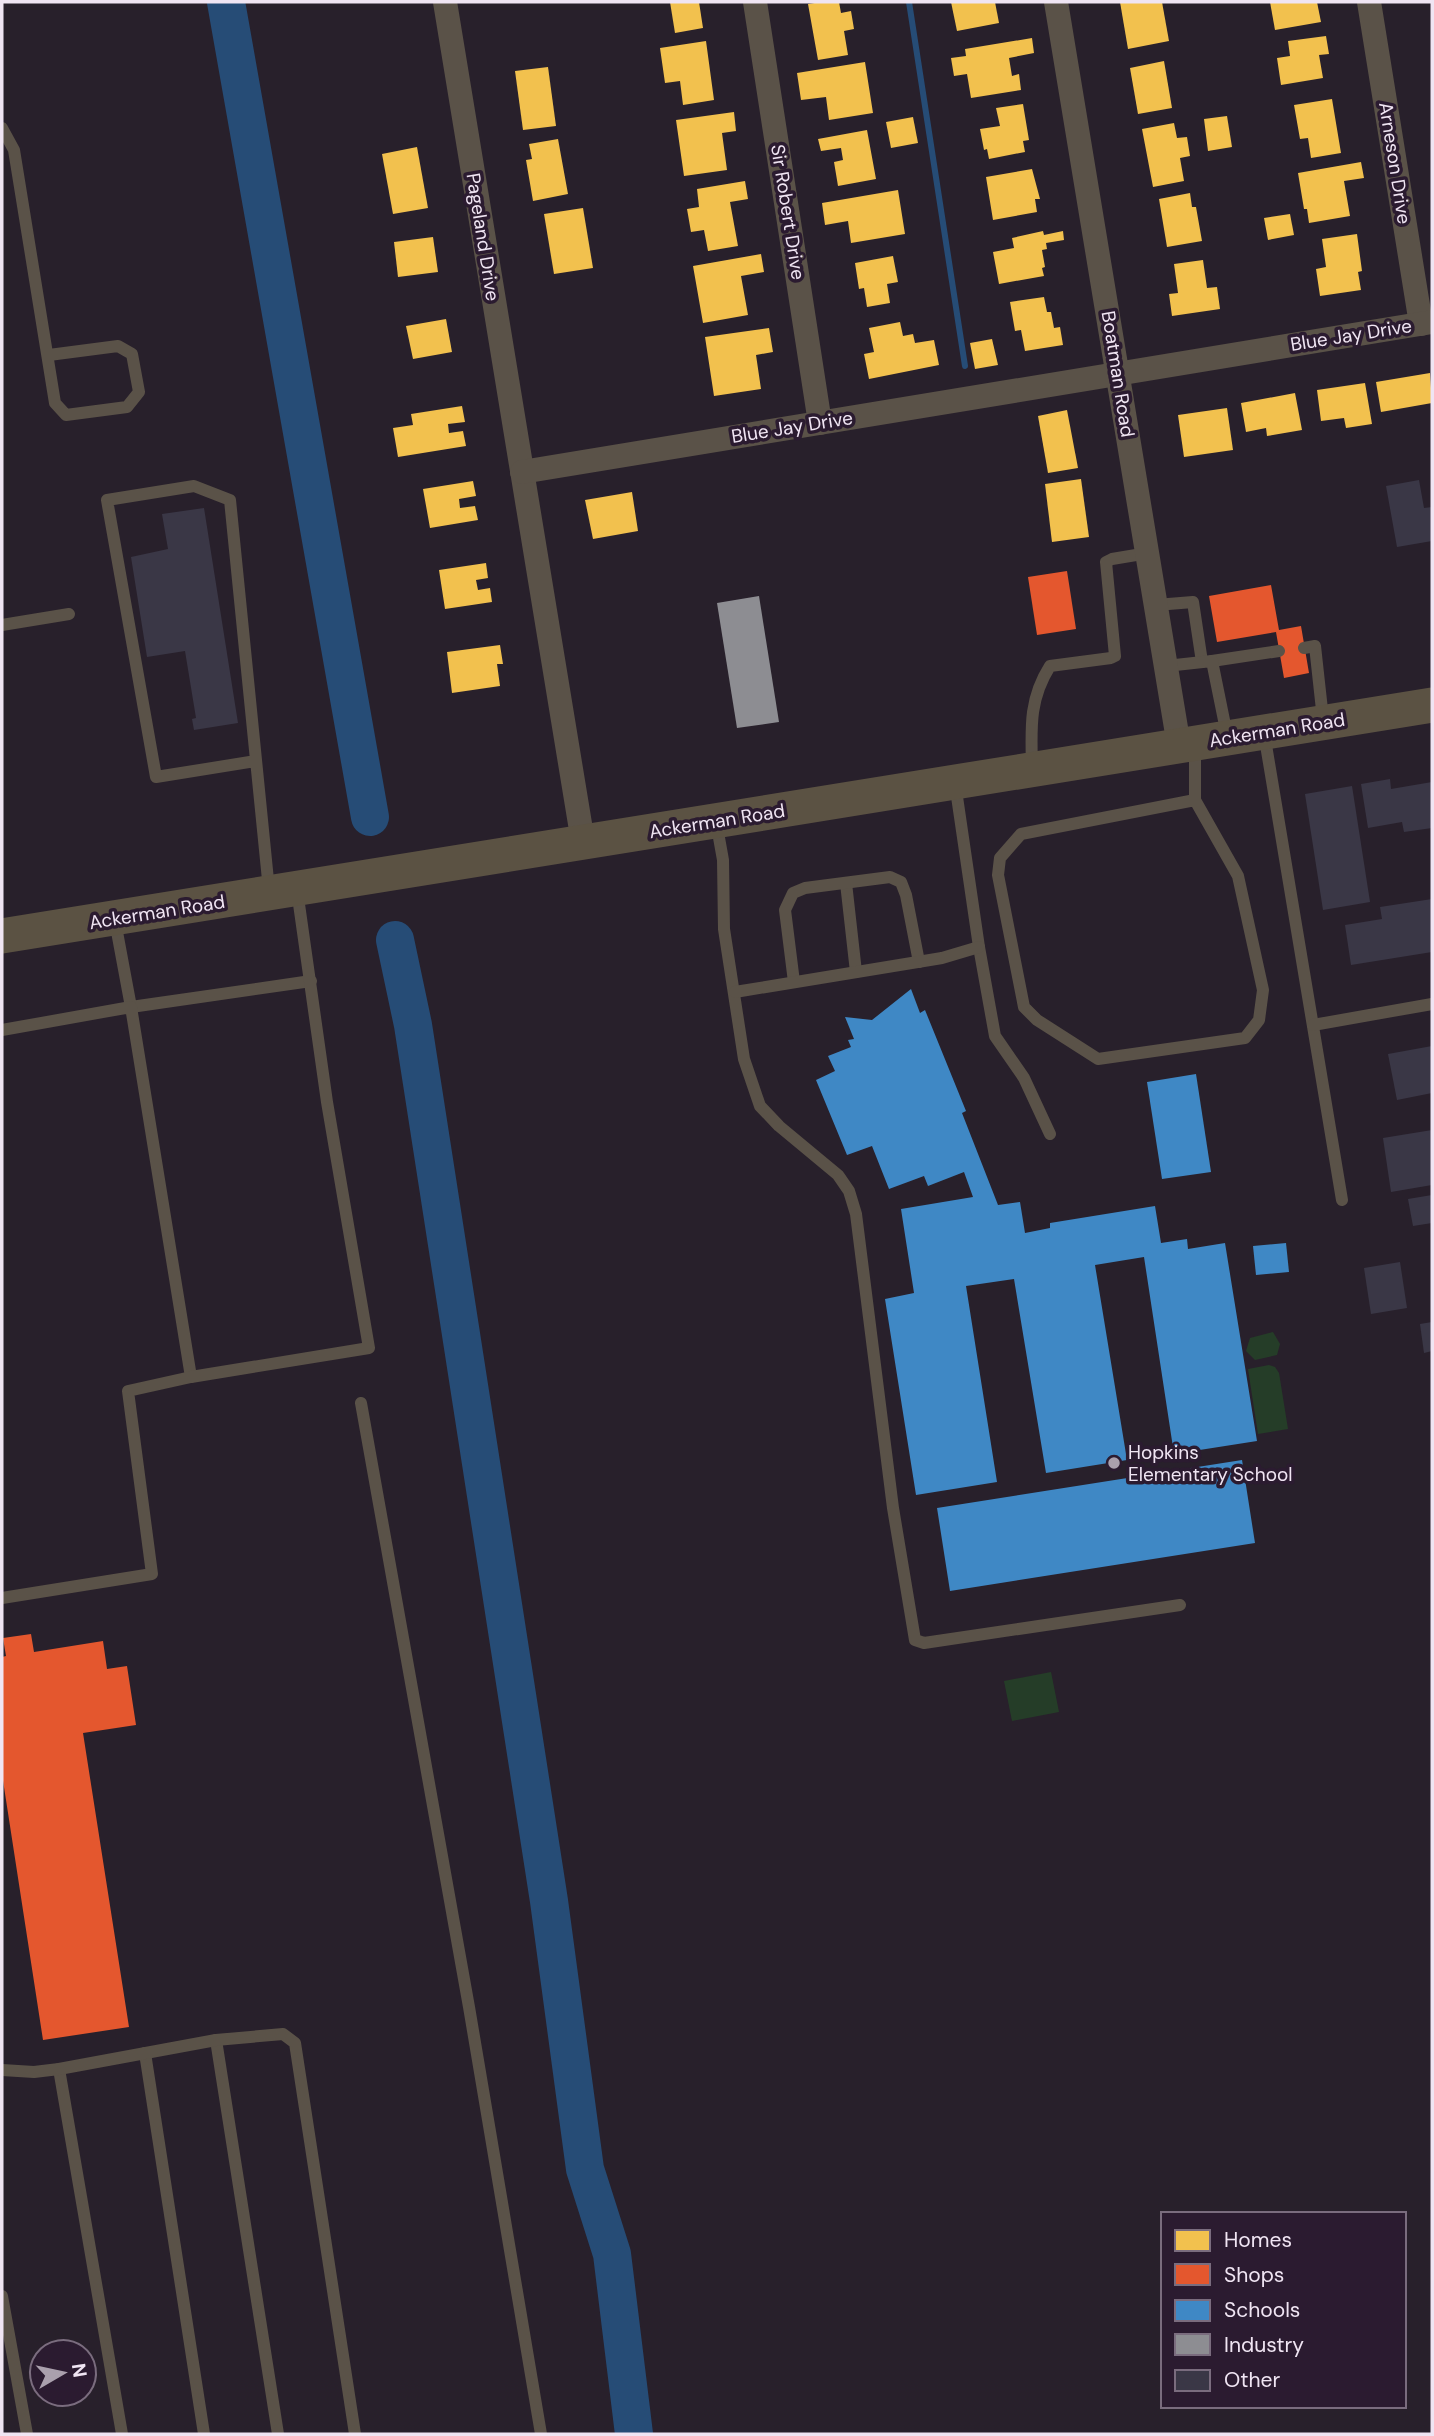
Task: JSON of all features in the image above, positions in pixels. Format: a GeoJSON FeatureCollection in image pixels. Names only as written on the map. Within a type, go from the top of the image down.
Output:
{"type":"FeatureCollection","features":[{"type":"Feature","properties":{"kind":"street","name":"Pageland Drive"},"geometry":{"type":"LineString","coordinates":[[445,2],[522,472]]}},
{"type":"Feature","properties":{"kind":"street","name":"Sir Robert Drive"},"geometry":{"type":"LineString","coordinates":[[755,2],[820,423]]}},
{"type":"Feature","properties":{"kind":"street","name":"Boatman Road"},"geometry":{"type":"LineString","coordinates":[[1056,2],[1166,666],[1201,743]]}},
{"type":"Feature","properties":{"kind":"street","name":"Arneson Drive"},"geometry":{"type":"LineString","coordinates":[[1369,2],[1427,323]]}},
{"type":"Feature","properties":{"kind":"street","name":"Blue Jay Drive"},"geometry":{"type":"LineString","coordinates":[[522,472],[1427,323]]}},
{"type":"Feature","properties":{"kind":"street"},"geometry":{"type":"LineString","coordinates":[[522,472],[583,842]]}},
{"type":"Feature","properties":{"kind":"street","name":"Ackerman Road"},"geometry":{"type":"LineString","coordinates":[[2,936],[1432,705]]}},
{"type":"Feature","properties":{"kind":"lane"},"geometry":{"type":"LineString","coordinates":[[2,128],[15,150],[55,403],[66,415],[127,407],[139,393],[132,354],[118,346],[49,355]]}},
{"type":"Feature","properties":{"kind":"lane"},"geometry":{"type":"LineString","coordinates":[[2,1598],[152,1574],[128,1391],[191,1377],[369,1348],[327,1102],[310,981],[284,891],[256,761],[229,500],[194,486],[107,500],[156,777],[256,761]]}},
{"type":"Feature","properties":{"kind":"lane"},"geometry":{"type":"LineString","coordinates":[[1032,770],[1030,720],[1040,683],[1050,666],[1115,656],[1106,562],[1147,553]]}},
{"type":"Feature","properties":{"kind":"lane"},"geometry":{"type":"LineString","coordinates":[[1156,605],[1193,602],[1207,661],[1195,800],[1238,876],[1263,990],[1259,1020],[1245,1038],[1098,1059],[1037,1020],[1024,1007],[998,875],[1000,858],[1021,834],[1195,800]]}},
{"type":"Feature","properties":{"kind":"lane"},"geometry":{"type":"LineString","coordinates":[[2,625],[69,614]]}},
{"type":"Feature","properties":{"kind":"lane"},"geometry":{"type":"LineString","coordinates":[[1304,648],[1315,646],[1323,723]]}},
{"type":"Feature","properties":{"kind":"lane"},"geometry":{"type":"LineString","coordinates":[[1166,666],[1279,652]]}},
{"type":"Feature","properties":{"kind":"lane"},"geometry":{"type":"LineString","coordinates":[[1264,732],[1342,1200]]}},
{"type":"Feature","properties":{"kind":"lane"},"geometry":{"type":"LineString","coordinates":[[956,782],[979,947],[995,1036],[1024,1078],[1050,1134]]}},
{"type":"Feature","properties":{"kind":"lane"},"geometry":{"type":"LineString","coordinates":[[715,821],[723,860],[724,929],[744,1059],[760,1106],[779,1126],[838,1174],[849,1191],[856,1214],[893,1508],[915,1640],[924,1643],[1180,1605]]}},
{"type":"Feature","properties":{"kind":"lane"},"geometry":{"type":"LineString","coordinates":[[794,982],[785,910],[793,893],[805,888],[890,877],[901,882],[919,962]]}},
{"type":"Feature","properties":{"kind":"lane"},"geometry":{"type":"LineString","coordinates":[[846,883],[856,972]]}},
{"type":"Feature","properties":{"kind":"lane"},"geometry":{"type":"LineString","coordinates":[[114,918],[191,1377]]}},
{"type":"Feature","properties":{"kind":"lane"},"geometry":{"type":"LineString","coordinates":[[735,992],[919,962],[979,947]]}},
{"type":"Feature","properties":{"kind":"lane"},"geometry":{"type":"LineString","coordinates":[[2,1030],[131,1007],[310,981]]}},
{"type":"Feature","properties":{"kind":"lane"},"geometry":{"type":"LineString","coordinates":[[1313,1025],[1432,1004]]}},
{"type":"Feature","properties":{"kind":"lane"},"geometry":{"type":"LineString","coordinates":[[361,1403],[541,2434]]}},
{"type":"Feature","properties":{"kind":"lane"},"geometry":{"type":"LineString","coordinates":[[2,2070],[34,2072],[59,2069],[216,2040],[283,2034],[295,2043],[355,2434]]}},
{"type":"Feature","properties":{"kind":"lane"},"geometry":{"type":"LineString","coordinates":[[216,2040],[278,2434]]}},
{"type":"Feature","properties":{"kind":"lane"},"geometry":{"type":"LineString","coordinates":[[145,2053],[204,2434]]}},
{"type":"Feature","properties":{"kind":"lane"},"geometry":{"type":"LineString","coordinates":[[59,2069],[122,2434]]}},
{"type":"Feature","properties":{"kind":"lane"},"geometry":{"type":"LineString","coordinates":[[2,2297],[27,2434]]}},
{"type":"Feature","properties":{"kind":"green space"},"geometry":{"type":"Polygon","coordinates":[[[1273,1332],[1280,1344],[1277,1355],[1255,1360],[1246,1351],[1250,1338],[1273,1332]]]}},
{"type":"Feature","properties":{"kind":"green space"},"geometry":{"type":"Polygon","coordinates":[[[1269,1365],[1275,1367],[1279,1373],[1288,1429],[1258,1434],[1248,1369],[1269,1365]]]}},
{"type":"Feature","properties":{"kind":"green space"},"geometry":{"type":"Polygon","coordinates":[[[1051,1672],[1059,1712],[1012,1721],[1004,1681],[1051,1672]]]}},
{"type":"Feature","properties":{"kind":"building: Homes"},"geometry":{"type":"Polygon","coordinates":[[[670,2],[699,2],[703,28],[675,33],[670,2]]]}},
{"type":"Feature","properties":{"kind":"building: Homes"},"geometry":{"type":"Polygon","coordinates":[[[839,2],[841,13],[851,11],[854,29],[844,31],[848,55],[818,60],[808,4],[839,2]]]}},
{"type":"Feature","properties":{"kind":"building: Homes"},"geometry":{"type":"Polygon","coordinates":[[[951,2],[995,2],[999,23],[957,31],[951,2]]]}},
{"type":"Feature","properties":{"kind":"building: Homes"},"geometry":{"type":"Polygon","coordinates":[[[1120,2],[1162,2],[1169,41],[1128,49],[1120,2]]]}},
{"type":"Feature","properties":{"kind":"building: Homes"},"geometry":{"type":"Polygon","coordinates":[[[1270,2],[1317,2],[1321,22],[1275,30],[1270,2]]]}},
{"type":"Feature","properties":{"kind":"building: Homes"},"geometry":{"type":"Polygon","coordinates":[[[1326,36],[1329,54],[1319,55],[1323,78],[1281,85],[1277,58],[1290,56],[1288,41],[1326,36]]]}},
{"type":"Feature","properties":{"kind":"building: Homes"},"geometry":{"type":"Polygon","coordinates":[[[1032,38],[1034,53],[1009,58],[1012,76],[1019,74],[1021,90],[971,98],[967,74],[954,76],[951,58],[966,56],[965,49],[1032,38]]]}},
{"type":"Feature","properties":{"kind":"building: Homes"},"geometry":{"type":"Polygon","coordinates":[[[706,41],[714,100],[683,105],[680,81],[665,83],[660,48],[706,41]]]}},
{"type":"Feature","properties":{"kind":"building: Homes"},"geometry":{"type":"Polygon","coordinates":[[[1164,61],[1172,108],[1138,114],[1130,68],[1164,61]]]}},
{"type":"Feature","properties":{"kind":"building: Homes"},"geometry":{"type":"Polygon","coordinates":[[[865,62],[873,113],[829,120],[826,97],[801,100],[797,73],[865,62]]]}},
{"type":"Feature","properties":{"kind":"building: Homes"},"geometry":{"type":"Polygon","coordinates":[[[548,67],[556,126],[523,130],[515,71],[548,67]]]}},
{"type":"Feature","properties":{"kind":"building: Homes"},"geometry":{"type":"Polygon","coordinates":[[[1332,99],[1341,153],[1311,158],[1308,138],[1300,139],[1294,105],[1332,99]]]}},
{"type":"Feature","properties":{"kind":"building: Homes"},"geometry":{"type":"Polygon","coordinates":[[[1023,104],[1029,140],[1023,141],[1025,152],[989,159],[987,149],[984,150],[980,129],[1000,126],[996,108],[1023,104]]]}},
{"type":"Feature","properties":{"kind":"building: Homes"},"geometry":{"type":"Polygon","coordinates":[[[734,112],[736,131],[722,133],[727,170],[684,176],[676,120],[734,112]]]}},
{"type":"Feature","properties":{"kind":"building: Homes"},"geometry":{"type":"Polygon","coordinates":[[[1227,116],[1232,147],[1208,151],[1204,119],[1227,116]]]}},
{"type":"Feature","properties":{"kind":"building: Homes"},"geometry":{"type":"Polygon","coordinates":[[[913,117],[918,143],[891,148],[886,122],[913,117]]]}},
{"type":"Feature","properties":{"kind":"building: Homes"},"geometry":{"type":"Polygon","coordinates":[[[1174,123],[1177,138],[1187,137],[1190,156],[1180,158],[1184,181],[1153,187],[1142,129],[1174,123]]]}},
{"type":"Feature","properties":{"kind":"building: Homes"},"geometry":{"type":"Polygon","coordinates":[[[867,130],[876,179],[838,186],[834,162],[843,160],[841,148],[821,151],[818,139],[867,130]]]}},
{"type":"Feature","properties":{"kind":"building: Homes"},"geometry":{"type":"Polygon","coordinates":[[[558,139],[568,194],[533,201],[526,160],[532,159],[529,144],[558,139]]]}},
{"type":"Feature","properties":{"kind":"building: Homes"},"geometry":{"type":"Polygon","coordinates":[[[417,147],[428,208],[393,214],[382,154],[417,147]]]}},
{"type":"Feature","properties":{"kind":"building: Homes"},"geometry":{"type":"Polygon","coordinates":[[[1361,162],[1364,178],[1344,181],[1350,216],[1309,223],[1298,173],[1361,162]]]}},
{"type":"Feature","properties":{"kind":"building: Homes"},"geometry":{"type":"Polygon","coordinates":[[[1032,169],[1040,199],[1035,199],[1037,212],[993,220],[986,177],[1032,169]]]}},
{"type":"Feature","properties":{"kind":"building: Homes"},"geometry":{"type":"Polygon","coordinates":[[[745,181],[748,199],[730,202],[738,246],[708,251],[704,230],[691,232],[687,209],[699,207],[697,189],[745,181]]]}},
{"type":"Feature","properties":{"kind":"building: Homes"},"geometry":{"type":"Polygon","coordinates":[[[898,190],[905,234],[851,243],[848,221],[825,225],[822,203],[898,190]]]}},
{"type":"Feature","properties":{"kind":"building: Homes"},"geometry":{"type":"Polygon","coordinates":[[[1190,193],[1192,207],[1196,207],[1202,241],[1167,247],[1159,199],[1190,193]]]}},
{"type":"Feature","properties":{"kind":"building: Homes"},"geometry":{"type":"Polygon","coordinates":[[[583,208],[593,268],[554,274],[544,214],[583,208]]]}},
{"type":"Feature","properties":{"kind":"building: Homes"},"geometry":{"type":"Polygon","coordinates":[[[1290,214],[1294,235],[1268,240],[1264,218],[1290,214]]]}},
{"type":"Feature","properties":{"kind":"building: Homes"},"geometry":{"type":"Polygon","coordinates":[[[1043,231],[1044,235],[1063,231],[1064,240],[1046,243],[1047,249],[1042,250],[1044,276],[999,284],[993,252],[1014,248],[1012,238],[1043,231]]]}},
{"type":"Feature","properties":{"kind":"building: Homes"},"geometry":{"type":"Polygon","coordinates":[[[1357,234],[1362,271],[1358,272],[1361,290],[1320,296],[1316,269],[1326,267],[1322,239],[1357,234]]]}},
{"type":"Feature","properties":{"kind":"building: Homes"},"geometry":{"type":"Polygon","coordinates":[[[433,237],[438,272],[398,277],[394,242],[433,237]]]}},
{"type":"Feature","properties":{"kind":"building: Homes"},"geometry":{"type":"Polygon","coordinates":[[[761,254],[764,272],[741,276],[748,315],[703,323],[693,266],[761,254]]]}},
{"type":"Feature","properties":{"kind":"building: Homes"},"geometry":{"type":"Polygon","coordinates":[[[893,256],[898,282],[887,284],[890,303],[867,307],[864,288],[859,289],[855,263],[893,256]]]}},
{"type":"Feature","properties":{"kind":"building: Homes"},"geometry":{"type":"Polygon","coordinates":[[[1203,260],[1207,288],[1217,287],[1220,309],[1172,316],[1169,294],[1178,293],[1174,264],[1203,260]]]}},
{"type":"Feature","properties":{"kind":"building: Homes"},"geometry":{"type":"Polygon","coordinates":[[[1044,297],[1054,328],[1060,327],[1063,345],[1025,351],[1021,330],[1015,331],[1010,302],[1044,297]]]}},
{"type":"Feature","properties":{"kind":"building: Homes"},"geometry":{"type":"Polygon","coordinates":[[[446,319],[452,352],[413,359],[406,326],[446,319]]]}},
{"type":"Feature","properties":{"kind":"building: Homes"},"geometry":{"type":"Polygon","coordinates":[[[900,322],[903,336],[913,334],[915,343],[934,340],[939,365],[869,379],[864,354],[874,352],[869,328],[900,322]]]}},
{"type":"Feature","properties":{"kind":"building: Homes"},"geometry":{"type":"Polygon","coordinates":[[[769,328],[773,352],[756,355],[761,389],[714,396],[705,337],[769,328]]]}},
{"type":"Feature","properties":{"kind":"building: Homes"},"geometry":{"type":"Polygon","coordinates":[[[992,339],[998,365],[975,369],[970,343],[992,339]]]}},
{"type":"Feature","properties":{"kind":"building: Homes"},"geometry":{"type":"Polygon","coordinates":[[[1430,373],[1432,403],[1381,412],[1376,382],[1430,373]]]}},
{"type":"Feature","properties":{"kind":"building: Homes"},"geometry":{"type":"Polygon","coordinates":[[[1365,383],[1372,424],[1346,428],[1344,418],[1321,421],[1317,390],[1365,383]]]}},
{"type":"Feature","properties":{"kind":"building: Homes"},"geometry":{"type":"Polygon","coordinates":[[[1295,393],[1302,430],[1267,436],[1266,428],[1246,432],[1241,403],[1295,393]]]}},
{"type":"Feature","properties":{"kind":"building: Homes"},"geometry":{"type":"Polygon","coordinates":[[[462,406],[465,422],[448,424],[449,433],[463,431],[466,446],[398,457],[393,428],[413,425],[411,414],[462,406]]]}},
{"type":"Feature","properties":{"kind":"building: Homes"},"geometry":{"type":"Polygon","coordinates":[[[1227,408],[1233,450],[1184,457],[1178,415],[1227,408]]]}},
{"type":"Feature","properties":{"kind":"building: Homes"},"geometry":{"type":"Polygon","coordinates":[[[1067,410],[1078,468],[1048,473],[1038,416],[1067,410]]]}},
{"type":"Feature","properties":{"kind":"building: Homes"},"geometry":{"type":"Polygon","coordinates":[[[1081,479],[1089,537],[1052,542],[1045,484],[1081,479]]]}},
{"type":"Feature","properties":{"kind":"building: Homes"},"geometry":{"type":"Polygon","coordinates":[[[473,481],[476,496],[459,499],[460,508],[475,506],[478,520],[430,528],[423,489],[473,481]]]}},
{"type":"Feature","properties":{"kind":"building: Homes"},"geometry":{"type":"Polygon","coordinates":[[[632,492],[638,531],[593,539],[585,500],[632,492]]]}},
{"type":"Feature","properties":{"kind":"building: Homes"},"geometry":{"type":"Polygon","coordinates":[[[486,563],[488,578],[476,580],[478,590],[490,588],[492,602],[445,609],[439,570],[486,563]]]}},
{"type":"Feature","properties":{"kind":"building: Homes"},"geometry":{"type":"Polygon","coordinates":[[[500,645],[503,664],[497,664],[500,686],[452,693],[447,652],[500,645]]]}},
{"type":"Feature","properties":{"kind":"building: Shops"},"geometry":{"type":"Polygon","coordinates":[[[1067,571],[1076,629],[1037,635],[1028,577],[1067,571]]]}},
{"type":"Feature","properties":{"kind":"building: Shops"},"geometry":{"type":"Polygon","coordinates":[[[1271,585],[1279,630],[1301,626],[1309,673],[1284,678],[1276,632],[1217,642],[1209,596],[1271,585]]]}},
{"type":"Feature","properties":{"kind":"building: Shops"},"geometry":{"type":"Polygon","coordinates":[[[31,1634],[34,1652],[103,1641],[107,1669],[127,1666],[136,1725],[83,1733],[129,2027],[43,2040],[2,1774],[2,1657],[6,1656],[3,1638],[31,1634]]]}},
{"type":"Feature","properties":{"kind":"building: Schools"},"geometry":{"type":"Polygon","coordinates":[[[911,989],[920,1013],[925,1010],[966,1111],[962,1113],[998,1205],[1020,1202],[1025,1233],[1050,1228],[1050,1223],[1155,1206],[1161,1243],[1187,1239],[1188,1249],[1225,1243],[1257,1441],[1174,1454],[1144,1257],[1095,1265],[1127,1460],[1046,1473],[1014,1279],[966,1286],[997,1482],[916,1495],[885,1299],[914,1293],[901,1209],[973,1197],[964,1172],[928,1186],[924,1176],[889,1189],[872,1146],[847,1155],[816,1080],[835,1071],[828,1056],[851,1047],[848,1040],[854,1039],[845,1017],[872,1020],[911,989]]]}},
{"type":"Feature","properties":{"kind":"building: Schools"},"geometry":{"type":"Polygon","coordinates":[[[1196,1074],[1211,1172],[1162,1179],[1147,1082],[1196,1074]]]}},
{"type":"Feature","properties":{"kind":"building: Schools"},"geometry":{"type":"Polygon","coordinates":[[[1286,1243],[1289,1272],[1256,1275],[1253,1246],[1286,1243]]]}},
{"type":"Feature","properties":{"kind":"building: Schools"},"geometry":{"type":"Polygon","coordinates":[[[1242,1460],[1255,1543],[950,1591],[937,1508],[1242,1460]]]}},
{"type":"Feature","properties":{"kind":"building: Industry"},"geometry":{"type":"Polygon","coordinates":[[[759,596],[779,722],[737,728],[717,603],[759,596]]]}},
{"type":"Feature","properties":{"kind":"building: Other"},"geometry":{"type":"Polygon","coordinates":[[[1419,480],[1424,508],[1432,507],[1432,541],[1397,547],[1386,486],[1419,480]]]}},
{"type":"Feature","properties":{"kind":"building: Other"},"geometry":{"type":"Polygon","coordinates":[[[204,508],[238,723],[194,730],[192,719],[196,718],[185,651],[147,657],[131,557],[168,549],[162,514],[204,508]]]}},
{"type":"Feature","properties":{"kind":"building: Other"},"geometry":{"type":"Polygon","coordinates":[[[1390,779],[1391,789],[1432,782],[1432,828],[1404,832],[1402,822],[1368,828],[1361,784],[1390,779]]]}},
{"type":"Feature","properties":{"kind":"building: Other"},"geometry":{"type":"Polygon","coordinates":[[[1352,786],[1370,902],[1323,910],[1305,794],[1352,786]]]}},
{"type":"Feature","properties":{"kind":"building: Other"},"geometry":{"type":"Polygon","coordinates":[[[1432,899],[1432,952],[1351,965],[1345,925],[1382,919],[1380,907],[1432,899]]]}},
{"type":"Feature","properties":{"kind":"building: Other"},"geometry":{"type":"Polygon","coordinates":[[[1432,1046],[1432,1093],[1397,1100],[1388,1054],[1432,1046]]]}},
{"type":"Feature","properties":{"kind":"building: Other"},"geometry":{"type":"Polygon","coordinates":[[[1432,1130],[1432,1185],[1391,1192],[1383,1138],[1432,1130]]]}},
{"type":"Feature","properties":{"kind":"building: Other"},"geometry":{"type":"Polygon","coordinates":[[[1432,1195],[1432,1223],[1413,1226],[1408,1199],[1432,1195]]]}},
{"type":"Feature","properties":{"kind":"building: Other"},"geometry":{"type":"Polygon","coordinates":[[[1400,1262],[1407,1308],[1371,1314],[1364,1268],[1400,1262]]]}},
{"type":"Feature","properties":{"kind":"building: Other"},"geometry":{"type":"Polygon","coordinates":[[[1432,1322],[1432,1351],[1424,1353],[1420,1324],[1432,1322]]]}},
{"type":"Feature","properties":{"kind":"waterway"},"geometry":{"type":"LineString","coordinates":[[226,2],[370,817]]}},
{"type":"Feature","properties":{"kind":"waterway"},"geometry":{"type":"LineString","coordinates":[[909,2],[965,366]]}},
{"type":"Feature","properties":{"kind":"waterway"},"geometry":{"type":"LineString","coordinates":[[395,940],[413,1025],[549,1901],[585,2169],[612,2254],[634,2434]]}},
{"type":"Feature","properties":{"kind":"place","name":"Hopkins Elementary School"},"geometry":{"type":"Point","coordinates":[1114,1463]}}]}
